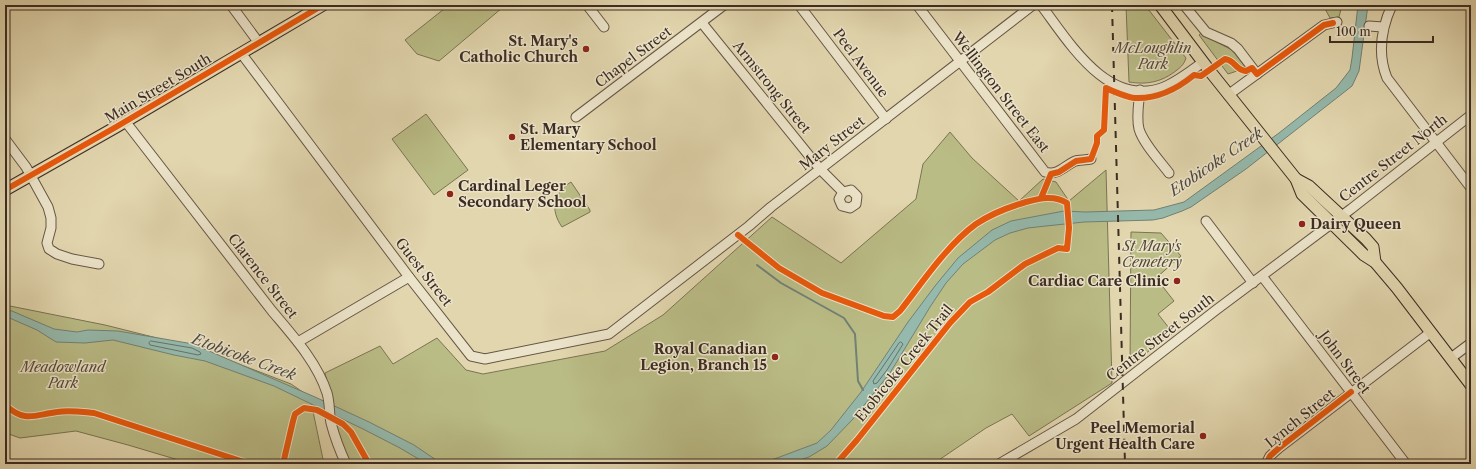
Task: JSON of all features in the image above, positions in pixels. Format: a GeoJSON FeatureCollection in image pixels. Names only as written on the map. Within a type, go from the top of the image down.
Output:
{"type":"FeatureCollection","features":[{"type":"Feature","properties":{"kind":"main road","name":"Main Street South"},"geometry":{"type":"LineString","coordinates":[[5,190],[323,5]]}},
{"type":"Feature","properties":{"kind":"main road"},"geometry":{"type":"LineString","coordinates":[[1160,5],[1228,95],[1296,179],[1302,194],[1364,255],[1375,262],[1397,288],[1471,385]]}},
{"type":"Feature","properties":{"kind":"main road"},"geometry":{"type":"LineString","coordinates":[[1296,179],[1309,186],[1373,247],[1375,262]]}},
{"type":"Feature","properties":{"kind":"street"},"geometry":{"type":"LineString","coordinates":[[231,5],[259,43]]}},
{"type":"Feature","properties":{"kind":"street"},"geometry":{"type":"LineString","coordinates":[[587,5],[604,27]]}},
{"type":"Feature","properties":{"kind":"street","name":"Chapel Street"},"geometry":{"type":"LineString","coordinates":[[576,117],[724,5]]}},
{"type":"Feature","properties":{"kind":"street","name":"Peel Avenue"},"geometry":{"type":"LineString","coordinates":[[799,5],[886,119]]}},
{"type":"Feature","properties":{"kind":"street","name":"Wellington Street East"},"geometry":{"type":"LineString","coordinates":[[917,5],[1045,172],[1051,174],[1059,172],[1076,161],[1091,159]]}},
{"type":"Feature","properties":{"kind":"street","name":"Mary Street"},"geometry":{"type":"LineString","coordinates":[[648,304],[1033,5]]}},
{"type":"Feature","properties":{"kind":"street"},"geometry":{"type":"LineString","coordinates":[[1041,5],[1080,56],[1092,69],[1110,82],[1126,88],[1140,90],[1158,89],[1168,85],[1203,62]]}},
{"type":"Feature","properties":{"kind":"street"},"geometry":{"type":"LineString","coordinates":[[1184,5],[1206,32],[1231,43],[1238,48],[1257,74]]}},
{"type":"Feature","properties":{"kind":"street"},"geometry":{"type":"LineString","coordinates":[[1392,5],[1383,27],[1381,65],[1386,78],[1471,188]]}},
{"type":"Feature","properties":{"kind":"street"},"geometry":{"type":"LineString","coordinates":[[1228,95],[1324,25],[1337,22]]}},
{"type":"Feature","properties":{"kind":"street","name":"Armstrong Street"},"geometry":{"type":"LineString","coordinates":[[702,23],[820,170],[843,192]]}},
{"type":"Feature","properties":{"kind":"street"},"geometry":{"type":"LineString","coordinates":[[1369,26],[1383,27]]}},
{"type":"Feature","properties":{"kind":"street","name":"Guest Street"},"geometry":{"type":"LineString","coordinates":[[241,53],[409,277],[471,356],[485,359],[609,334],[648,304]]}},
{"type":"Feature","properties":{"kind":"street"},"geometry":{"type":"LineString","coordinates":[[1140,90],[1138,118],[1139,129],[1144,140],[1169,173]]}},
{"type":"Feature","properties":{"kind":"street","name":"Centre Street North"},"geometry":{"type":"LineString","coordinates":[[1332,223],[1471,115]]}},
{"type":"Feature","properties":{"kind":"street","name":"Clarence Street"},"geometry":{"type":"LineString","coordinates":[[125,121],[267,305],[298,342],[315,368],[327,394],[331,422],[339,449],[346,464]]}},
{"type":"Feature","properties":{"kind":"street"},"geometry":{"type":"LineString","coordinates":[[5,139],[25,164],[48,207],[51,218],[51,228],[47,243],[50,249],[56,254],[98,264]]}},
{"type":"Feature","properties":{"kind":"street"},"geometry":{"type":"LineString","coordinates":[[1206,221],[1253,283]]}},
{"type":"Feature","properties":{"kind":"street","name":"Centre Street South"},"geometry":{"type":"LineString","coordinates":[[999,464],[1076,419],[1216,310],[1332,223]]}},
{"type":"Feature","properties":{"kind":"street","name":"John Street"},"geometry":{"type":"LineString","coordinates":[[1262,276],[1406,464]]}},
{"type":"Feature","properties":{"kind":"street"},"geometry":{"type":"LineString","coordinates":[[298,342],[409,277]]}},
{"type":"Feature","properties":{"kind":"street","name":"Lynch Street"},"geometry":{"type":"LineString","coordinates":[[1266,464],[1270,456],[1279,448],[1431,332]]}},
{"type":"Feature","properties":{"kind":"street"},"geometry":{"type":"LineString","coordinates":[[1451,358],[1471,343]]}},
{"type":"Feature","properties":{"kind":"green space"},"geometry":{"type":"Polygon","coordinates":[[[449,5],[502,5],[502,8],[439,61],[417,54],[405,40],[449,5]]]}},
{"type":"Feature","properties":{"kind":"green space","name":"McLoughlin Park"},"geometry":{"type":"Polygon","coordinates":[[[1126,5],[1145,5],[1186,58],[1182,66],[1166,77],[1154,82],[1129,82],[1126,5]]]}},
{"type":"Feature","properties":{"kind":"green space"},"geometry":{"type":"Polygon","coordinates":[[[1323,5],[1342,5],[1339,17],[1330,18],[1323,5]]]}},
{"type":"Feature","properties":{"kind":"green space"},"geometry":{"type":"Polygon","coordinates":[[[1201,33],[1232,50],[1246,68],[1228,74],[1199,35],[1201,33]]]}},
{"type":"Feature","properties":{"kind":"green space"},"geometry":{"type":"Polygon","coordinates":[[[426,114],[468,170],[434,195],[392,139],[426,114]]]}},
{"type":"Feature","properties":{"kind":"green space"},"geometry":{"type":"Polygon","coordinates":[[[950,132],[972,158],[1019,201],[1043,179],[1056,182],[1069,201],[1106,170],[1112,383],[1029,436],[1012,414],[986,428],[933,464],[349,464],[337,436],[331,398],[325,373],[380,346],[393,364],[437,338],[466,370],[483,374],[605,351],[663,315],[772,217],[841,263],[916,199],[923,164],[950,132]]]}},
{"type":"Feature","properties":{"kind":"green space"},"geometry":{"type":"Polygon","coordinates":[[[571,182],[590,212],[562,227],[556,214],[555,202],[560,191],[571,182]]]}},
{"type":"Feature","properties":{"kind":"green space","name":"St Mary's Cemetery"},"geometry":{"type":"Polygon","coordinates":[[[1131,232],[1161,233],[1181,256],[1156,278],[1174,301],[1158,314],[1173,333],[1130,365],[1131,232]]]}},
{"type":"Feature","properties":{"kind":"green space","name":"Meadowland Park"},"geometry":{"type":"Polygon","coordinates":[[[5,305],[105,325],[197,348],[291,384],[310,397],[324,464],[192,464],[76,431],[20,438],[6,433],[5,305]]]}},
{"type":"Feature","properties":{"kind":"water"},"geometry":{"type":"Polygon","coordinates":[[[1358,5],[1368,5],[1359,71],[1352,86],[1246,169],[1191,207],[1163,218],[1153,220],[1084,222],[1028,228],[1010,233],[995,240],[963,264],[946,283],[890,373],[853,419],[827,446],[809,457],[788,464],[761,464],[817,443],[831,430],[861,392],[908,322],[935,286],[958,258],[992,230],[1011,221],[1064,211],[1085,212],[1154,210],[1184,202],[1279,133],[1336,88],[1350,70],[1358,5]]]}},
{"type":"Feature","properties":{"kind":"water"},"geometry":{"type":"Polygon","coordinates":[[[5,310],[12,311],[54,329],[77,332],[88,330],[118,331],[193,344],[369,422],[414,445],[442,464],[427,464],[363,429],[274,386],[205,361],[113,340],[85,343],[56,342],[37,330],[5,316],[5,310]]]}},
{"type":"Feature","properties":{"kind":"waterway","name":"Etobicoke Creek"},"geometry":{"type":"LineString","coordinates":[[757,265],[781,283],[844,318],[855,334],[858,381],[863,390]]}},
{"type":"Feature","properties":{"kind":"railway"},"geometry":{"type":"LineString","coordinates":[[1112,5],[1125,464]]}},
{"type":"Feature","properties":{"kind":"cycle path"},"geometry":{"type":"LineString","coordinates":[[5,190],[116,127],[323,5]]}},
{"type":"Feature","properties":{"kind":"cycle path"},"geometry":{"type":"LineString","coordinates":[[1041,198],[1051,174],[1059,172],[1076,161],[1091,159],[1097,143],[1097,136],[1104,130],[1106,88],[1132,98],[1151,97],[1174,89],[1194,75],[1201,76],[1225,59],[1231,61],[1243,71],[1252,68],[1257,74],[1324,25],[1333,23]]}},
{"type":"Feature","properties":{"kind":"cycle path","name":"Etobicoke Creek Trail"},"geometry":{"type":"LineString","coordinates":[[738,235],[779,268],[822,293],[884,316],[893,317],[900,311],[945,253],[976,224],[1000,211],[1042,198],[1052,198],[1062,200],[1067,203],[1069,228],[1067,249],[1058,248],[1025,264],[988,292],[970,302],[950,323],[857,440],[836,464]]}},
{"type":"Feature","properties":{"kind":"cycle path"},"geometry":{"type":"LineString","coordinates":[[1266,464],[1270,456],[1279,448],[1351,392]]}},
{"type":"Feature","properties":{"kind":"cycle path"},"geometry":{"type":"LineString","coordinates":[[5,405],[12,411],[24,416],[36,416],[67,411],[94,413],[250,464]]}},
{"type":"Feature","properties":{"kind":"cycle path"},"geometry":{"type":"LineString","coordinates":[[283,464],[295,414],[304,408],[317,410],[343,424],[351,432],[369,464]]}},
{"type":"Feature","properties":{"kind":"place","name":"St. Mary's Catholic Church"},"geometry":{"type":"Point","coordinates":[586,49]}},
{"type":"Feature","properties":{"kind":"place","name":"St. Mary Elementary School"},"geometry":{"type":"Point","coordinates":[512,137]}},
{"type":"Feature","properties":{"kind":"place","name":"Cardinal Leger Secondary School"},"geometry":{"type":"Point","coordinates":[450,194]}},
{"type":"Feature","properties":{"kind":"place","name":"Dairy Queen"},"geometry":{"type":"Point","coordinates":[1302,224]}},
{"type":"Feature","properties":{"kind":"place","name":"Cardiac Care Clinic"},"geometry":{"type":"Point","coordinates":[1177,281]}},
{"type":"Feature","properties":{"kind":"place","name":"Royal Canadian Legion, Branch 15"},"geometry":{"type":"Point","coordinates":[775,357]}},
{"type":"Feature","properties":{"kind":"place","name":"Peel Memorial Urgent Health Care"},"geometry":{"type":"Point","coordinates":[1203,436]}}]}
